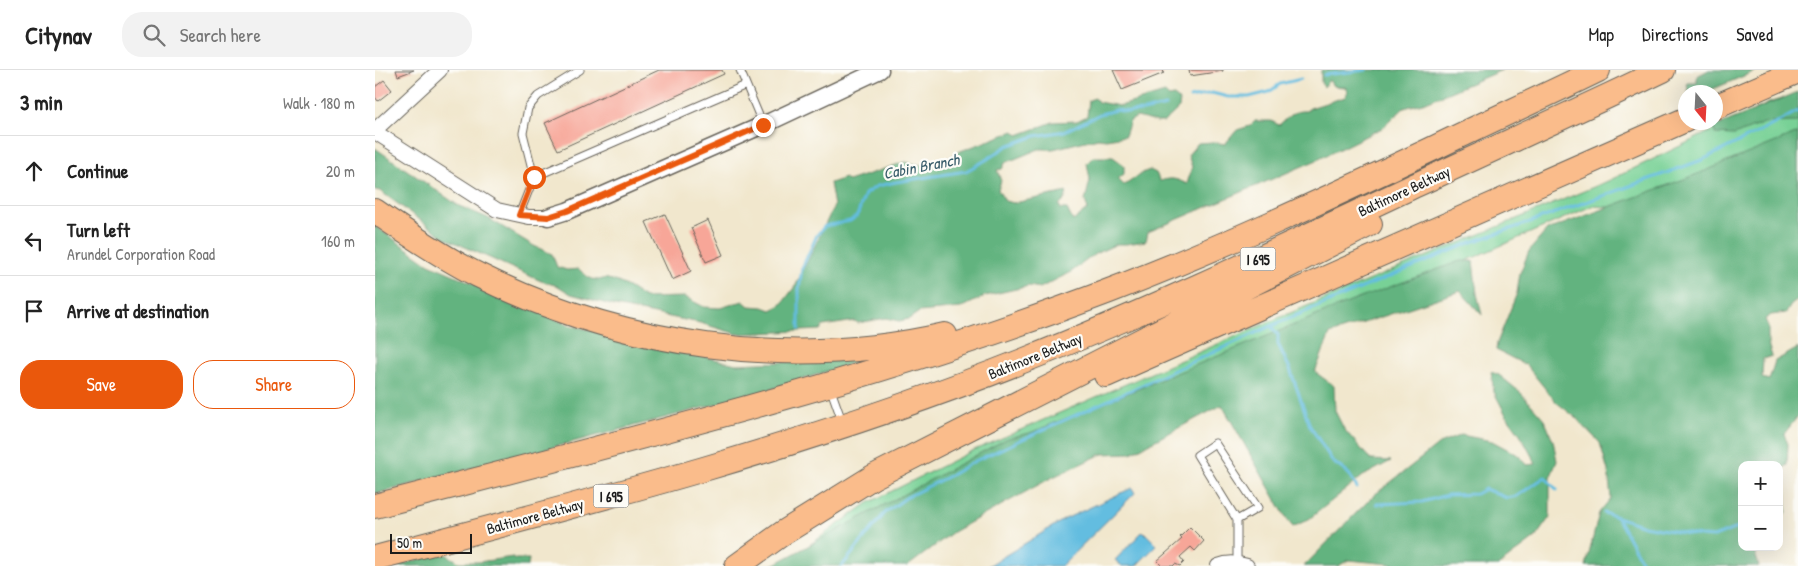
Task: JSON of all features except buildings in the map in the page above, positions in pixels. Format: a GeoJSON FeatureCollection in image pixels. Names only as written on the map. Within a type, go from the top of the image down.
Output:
{"type":"FeatureCollection","features":[{"type":"Feature","properties":{"kind":"highway","name":"Baltimore Beltway"},"geometry":{"type":"LineString","coordinates":[[375,506],[829,386],[1011,326],[1109,291],[1289,216],[1598,70]]}},
{"type":"Feature","properties":{"kind":"highway","name":"Baltimore Beltway"},"geometry":{"type":"LineString","coordinates":[[375,558],[686,476],[844,426],[1024,361],[1210,281],[1663,70]]}},
{"type":"Feature","properties":{"kind":"highway"},"geometry":{"type":"LineString","coordinates":[[1723,104],[1798,71]]}},
{"type":"Feature","properties":{"kind":"highway"},"geometry":{"type":"LineString","coordinates":[[737,566],[783,533],[873,477],[1427,194],[1604,98]]}},
{"type":"Feature","properties":{"kind":"highway"},"geometry":{"type":"LineString","coordinates":[[873,477],[1678,123]]}},
{"type":"Feature","properties":{"kind":"highway"},"geometry":{"type":"LineString","coordinates":[[375,212],[478,275],[530,298],[625,330],[723,347],[824,351],[903,343],[972,329],[1109,291]]}},
{"type":"Feature","properties":{"kind":"street"},"geometry":{"type":"LineString","coordinates":[[440,70],[375,131],[497,210],[519,215],[548,217],[567,211],[763,125],[880,70]]}},
{"type":"Feature","properties":{"kind":"street"},"geometry":{"type":"LineString","coordinates":[[1218,566],[1226,563],[1242,564]]}},
{"type":"Feature","properties":{"kind":"lane"},"geometry":{"type":"LineString","coordinates":[[519,215],[534,177],[523,133],[528,108],[538,96],[580,70]]}},
{"type":"Feature","properties":{"kind":"lane"},"geometry":{"type":"LineString","coordinates":[[740,70],[763,125]]}},
{"type":"Feature","properties":{"kind":"lane"},"geometry":{"type":"LineString","coordinates":[[534,177],[746,85]]}},
{"type":"Feature","properties":{"kind":"lane"},"geometry":{"type":"LineString","coordinates":[[829,386],[844,426]]}},
{"type":"Feature","properties":{"kind":"lane"},"geometry":{"type":"LineString","coordinates":[[1237,520],[1258,508],[1215,443],[1197,455],[1237,520],[1242,564]]}},
{"type":"Feature","properties":{"kind":"green space"},"geometry":{"type":"Polygon","coordinates":[[[1321,70],[1502,70],[1426,102],[1404,108],[1382,128],[1317,160],[1148,232],[1146,241],[1117,244],[1095,254],[1071,272],[1040,288],[1029,286],[985,296],[961,308],[919,312],[909,319],[899,321],[886,318],[823,326],[820,330],[737,334],[700,323],[615,306],[571,294],[558,286],[541,281],[445,238],[380,191],[375,190],[375,148],[459,206],[488,218],[534,246],[552,254],[557,267],[567,270],[579,269],[593,279],[606,279],[618,282],[644,298],[685,297],[704,307],[720,308],[743,301],[749,306],[763,307],[771,310],[781,305],[796,285],[834,206],[830,183],[845,178],[848,181],[905,162],[921,165],[931,164],[1014,131],[1018,135],[1053,122],[1077,121],[1087,116],[1089,100],[1095,98],[1098,102],[1120,106],[1165,93],[1169,97],[1174,96],[1180,101],[1179,108],[1164,122],[1137,117],[1130,121],[1125,136],[1106,139],[1098,138],[1053,149],[1039,149],[1005,163],[1002,169],[997,170],[1001,181],[998,190],[1005,201],[1014,203],[1067,192],[1065,199],[1059,205],[1061,209],[1067,209],[1073,221],[1088,209],[1085,201],[1090,180],[1087,163],[1093,157],[1113,157],[1124,165],[1124,174],[1118,179],[1124,185],[1150,170],[1156,173],[1160,181],[1174,179],[1187,184],[1192,167],[1188,155],[1198,143],[1213,142],[1225,144],[1237,130],[1250,126],[1255,121],[1271,121],[1279,125],[1294,113],[1306,111],[1345,97],[1348,91],[1345,87],[1333,86],[1329,80],[1324,87],[1321,83],[1321,70]]]}},
{"type":"Feature","properties":{"kind":"green space"},"geometry":{"type":"Polygon","coordinates":[[[1709,70],[1758,70],[1723,85],[1687,85],[1687,83],[1697,83],[1697,76],[1709,70]]]}},
{"type":"Feature","properties":{"kind":"green space"},"geometry":{"type":"Polygon","coordinates":[[[1798,92],[1798,122],[1764,123],[1734,135],[1715,134],[1714,130],[1723,130],[1723,123],[1798,92]]]}},
{"type":"Feature","properties":{"kind":"green space"},"geometry":{"type":"Polygon","coordinates":[[[1798,94],[1798,207],[1768,217],[1592,206],[1062,437],[780,566],[868,503],[972,451],[1266,323],[1608,181],[1713,130],[1723,130],[1723,125],[1771,102],[1798,94]]]}},
{"type":"Feature","properties":{"kind":"green space"},"geometry":{"type":"Polygon","coordinates":[[[1798,133],[1798,300],[1791,305],[1786,313],[1771,315],[1765,319],[1768,327],[1768,344],[1772,356],[1763,359],[1762,378],[1769,380],[1775,361],[1798,348],[1798,416],[1784,434],[1788,444],[1787,465],[1783,468],[1783,461],[1738,461],[1738,551],[1754,551],[1759,566],[1586,566],[1599,513],[1611,498],[1608,471],[1600,443],[1575,417],[1556,402],[1526,365],[1496,350],[1497,343],[1517,293],[1520,273],[1529,251],[1547,230],[1695,175],[1798,133]]]}},
{"type":"Feature","properties":{"kind":"green space"},"geometry":{"type":"Polygon","coordinates":[[[375,226],[429,264],[569,325],[736,364],[859,359],[860,361],[759,393],[375,494],[375,226]]]}},
{"type":"Feature","properties":{"kind":"green space"},"geometry":{"type":"Polygon","coordinates":[[[1460,261],[1473,261],[1482,315],[1460,291],[1330,334],[1315,372],[1334,386],[1335,411],[1344,429],[1371,460],[1391,461],[1363,476],[1309,519],[1293,527],[1222,405],[1131,453],[1102,454],[1051,478],[953,532],[908,566],[771,566],[1008,438],[1030,433],[1355,300],[1460,261]]]}},
{"type":"Feature","properties":{"kind":"green space"},"geometry":{"type":"Polygon","coordinates":[[[1491,372],[1499,375],[1520,392],[1544,419],[1553,440],[1557,461],[1550,478],[1550,517],[1535,538],[1498,566],[1410,566],[1349,560],[1338,566],[1304,566],[1373,496],[1439,444],[1461,435],[1492,441],[1520,456],[1526,465],[1536,464],[1494,392],[1491,372]]]}},
{"type":"Feature","properties":{"kind":"green space"},"geometry":{"type":"Polygon","coordinates":[[[1783,492],[1786,493],[1787,512],[1783,516],[1783,492]]]}},
{"type":"Feature","properties":{"kind":"green space"},"geometry":{"type":"Polygon","coordinates":[[[444,553],[459,562],[479,562],[513,557],[514,559],[529,559],[528,566],[394,566],[444,553]]]}},
{"type":"Feature","properties":{"kind":"water"},"geometry":{"type":"Polygon","coordinates":[[[1132,488],[1135,493],[1061,566],[988,566],[1065,519],[1132,488]]]}},
{"type":"Feature","properties":{"kind":"water"},"geometry":{"type":"Polygon","coordinates":[[[1143,531],[1157,545],[1136,566],[1122,566],[1115,560],[1143,531]]]}},
{"type":"Feature","properties":{"kind":"waterway","name":"Cabin Branch"},"geometry":{"type":"LineString","coordinates":[[1324,75],[1366,70]]}},
{"type":"Feature","properties":{"kind":"waterway","name":"Cabin Branch"},"geometry":{"type":"LineString","coordinates":[[1190,98],[1212,93],[1228,97],[1249,97],[1269,92],[1280,84],[1301,79]]}},
{"type":"Feature","properties":{"kind":"waterway","name":"Cabin Branch"},"geometry":{"type":"LineString","coordinates":[[799,329],[799,289],[802,268],[817,235],[825,226],[850,221],[857,216],[865,194],[877,186],[966,171],[1007,146],[1035,136],[1065,131],[1100,114],[1116,110],[1128,112],[1143,111],[1166,106]]}},
{"type":"Feature","properties":{"kind":"waterway"},"geometry":{"type":"LineString","coordinates":[[842,566],[885,513],[907,497],[975,461],[1271,326],[1472,242],[1702,160],[1798,111]]}},
{"type":"Feature","properties":{"kind":"waterway"},"geometry":{"type":"LineString","coordinates":[[1271,326],[1278,335],[1278,344],[1290,369],[1310,426],[1333,462],[1349,474],[1357,488]]}},
{"type":"Feature","properties":{"kind":"waterway"},"geometry":{"type":"LineString","coordinates":[[1376,504],[1422,502],[1447,495],[1476,494],[1485,489],[1507,498],[1517,496],[1545,477],[1557,490]]}},
{"type":"Feature","properties":{"kind":"waterway"},"geometry":{"type":"LineString","coordinates":[[1604,513],[1617,517],[1644,566]]}},
{"type":"Feature","properties":{"kind":"waterway"},"geometry":{"type":"LineString","coordinates":[[1617,517],[1644,526],[1700,536],[1714,537],[1738,528]]}},
{"type":"Feature","properties":{"kind":"route"},"geometry":{"type":"LineString","coordinates":[[534,177],[519,215],[548,217],[567,211],[763,125]]}}]}
